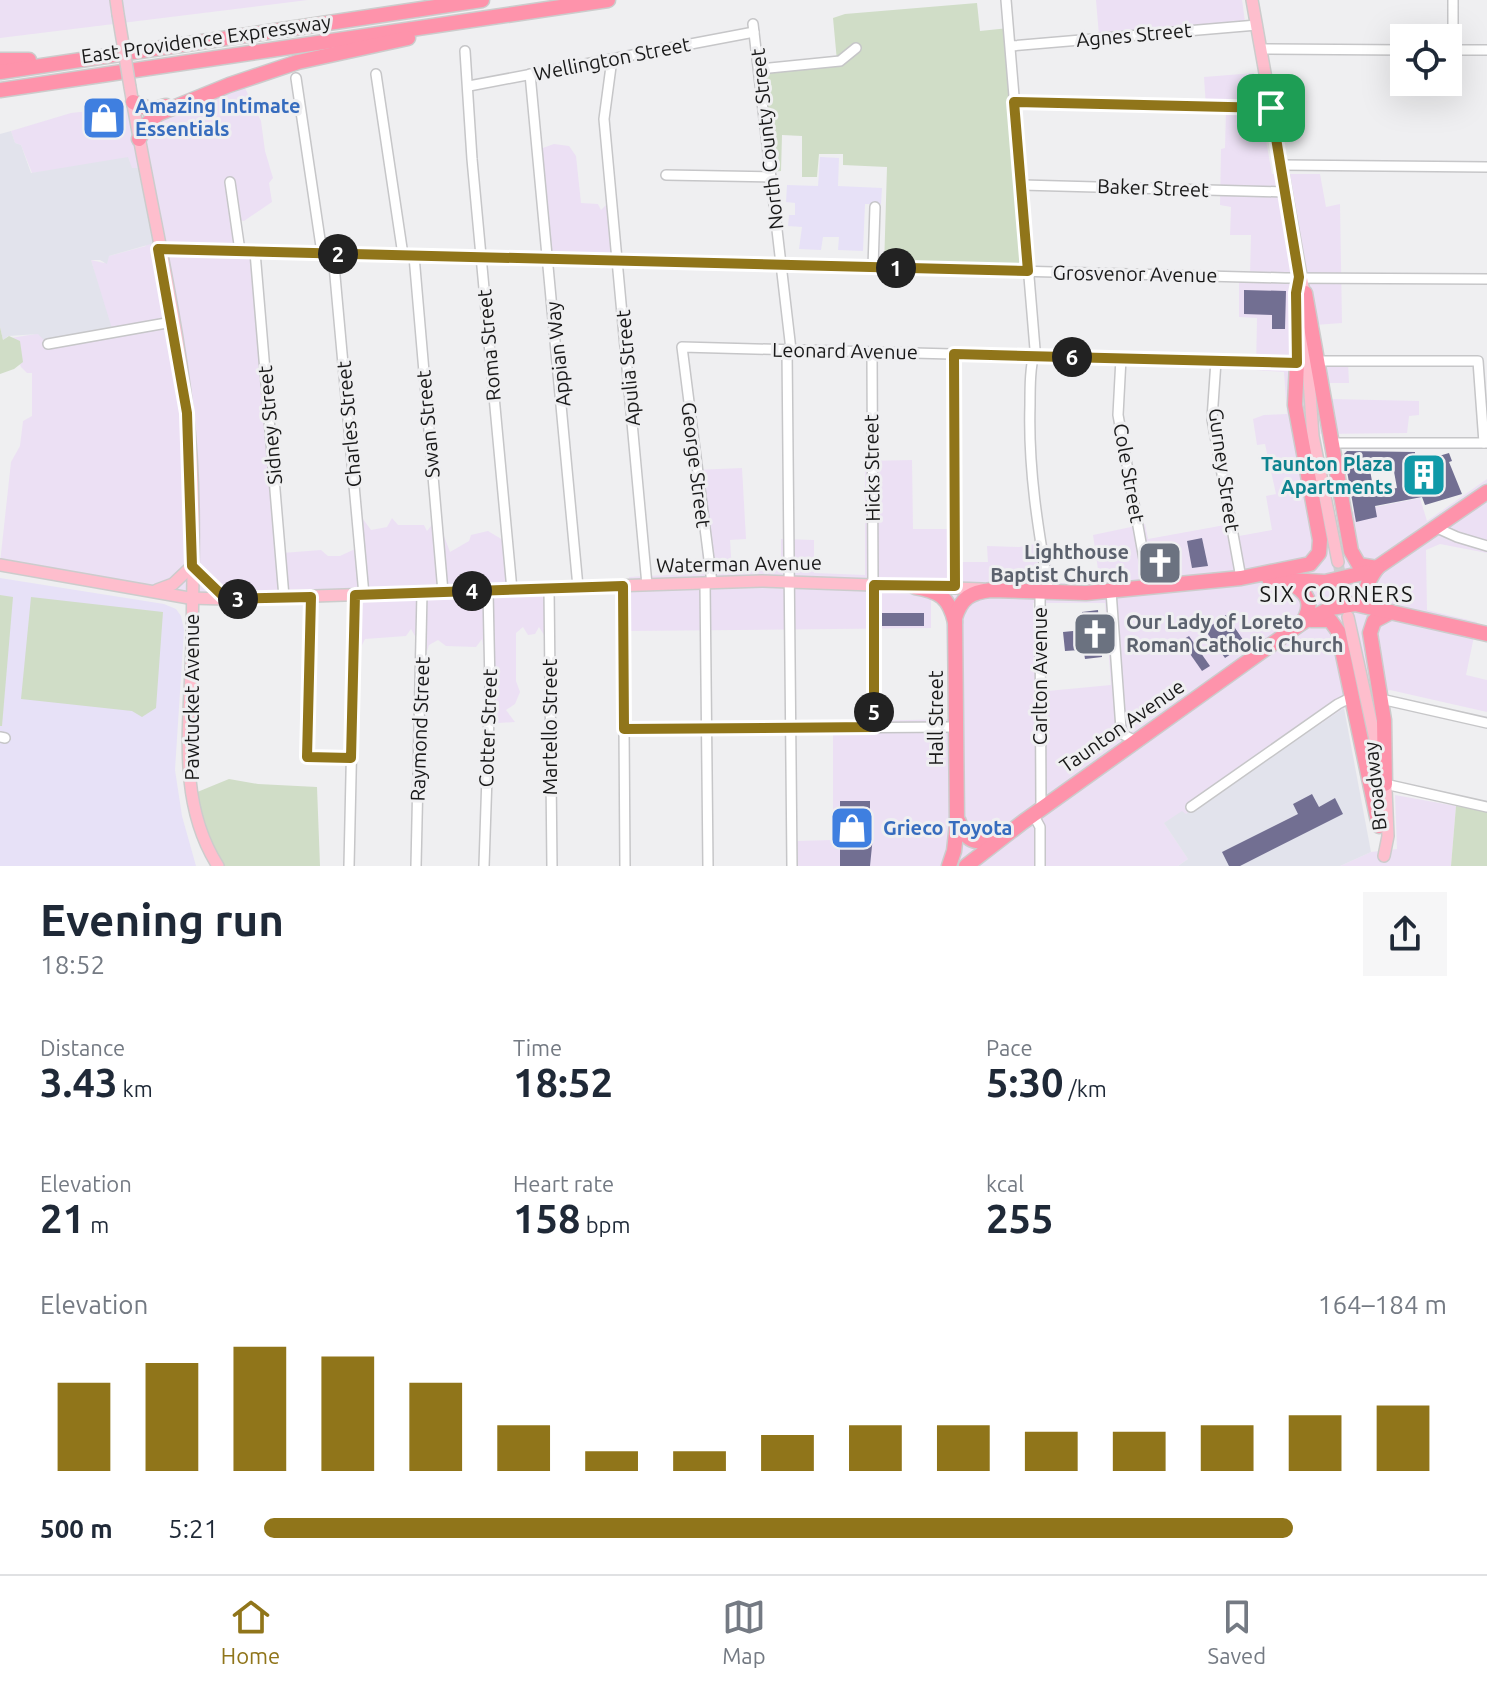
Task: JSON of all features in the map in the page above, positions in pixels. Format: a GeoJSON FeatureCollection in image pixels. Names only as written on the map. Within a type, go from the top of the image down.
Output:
{"type":"FeatureCollection","features":[{"type":"Feature","properties":{"kind":"highway"},"geometry":{"type":"LineString","coordinates":[[262,33],[428,0]]}},
{"type":"Feature","properties":{"kind":"highway","name":"East Providence Expressway"},"geometry":{"type":"LineString","coordinates":[[0,72],[482,0]]}},
{"type":"Feature","properties":{"kind":"highway","name":"East Providence Expressway"},"geometry":{"type":"LineString","coordinates":[[0,90],[608,0]]}},
{"type":"Feature","properties":{"kind":"highway"},"geometry":{"type":"LineString","coordinates":[[139,139],[146,125],[158,114],[298,62],[534,11]]}},
{"type":"Feature","properties":{"kind":"highway"},"geometry":{"type":"LineString","coordinates":[[0,60],[85,59]]}},
{"type":"Feature","properties":{"kind":"highway"},"geometry":{"type":"LineString","coordinates":[[0,99],[113,73]]}},
{"type":"Feature","properties":{"kind":"highway"},"geometry":{"type":"LineString","coordinates":[[132,95],[151,110],[191,100]]}},
{"type":"Feature","properties":{"kind":"highway"},"geometry":{"type":"LineString","coordinates":[[1305,293],[1352,555],[1362,566],[1377,568]]}},
{"type":"Feature","properties":{"kind":"highway"},"geometry":{"type":"LineString","coordinates":[[1241,578],[1304,568],[1320,550],[1295,405],[1297,363]]}},
{"type":"Feature","properties":{"kind":"highway"},"geometry":{"type":"LineString","coordinates":[[1241,578],[1333,581],[1377,568],[1487,492]]}},
{"type":"Feature","properties":{"kind":"highway"},"geometry":{"type":"LineString","coordinates":[[1374,608],[1367,599],[1365,589],[1377,568]]}},
{"type":"Feature","properties":{"kind":"highway","name":"Waterman Avenue"},"geometry":{"type":"LineString","coordinates":[[991,590],[1111,591],[1241,578]]}},
{"type":"Feature","properties":{"kind":"highway"},"geometry":{"type":"LineString","coordinates":[[1282,580],[1307,596],[1310,608],[1303,622]]}},
{"type":"Feature","properties":{"kind":"highway"},"geometry":{"type":"LineString","coordinates":[[915,587],[933,590],[945,597],[955,624]]}},
{"type":"Feature","properties":{"kind":"highway"},"geometry":{"type":"LineString","coordinates":[[955,624],[964,599],[975,592],[991,590]]}},
{"type":"Feature","properties":{"kind":"highway","name":"Taunton Avenue"},"geometry":{"type":"LineString","coordinates":[[966,866],[1032,815],[1303,622],[1335,606],[1355,604],[1391,612]]}},
{"type":"Feature","properties":{"kind":"highway"},"geometry":{"type":"LineString","coordinates":[[1385,784],[1381,699],[1370,629],[1377,618],[1391,612],[1487,634]]}},
{"type":"Feature","properties":{"kind":"highway"},"geometry":{"type":"LineString","coordinates":[[1303,622],[1322,618],[1335,624],[1379,826]]}},
{"type":"Feature","properties":{"kind":"highway","name":"Hall Street"},"geometry":{"type":"LineString","coordinates":[[949,866],[954,851],[957,810],[955,624]]}},
{"type":"Feature","properties":{"kind":"highway"},"geometry":{"type":"LineString","coordinates":[[957,810],[964,835],[977,843],[989,840],[1032,815]]}},
{"type":"Feature","properties":{"kind":"main road","name":"Pawtucket Avenue"},"geometry":{"type":"LineString","coordinates":[[116,0],[187,413],[192,566],[187,752],[196,819],[218,866]]}},
{"type":"Feature","properties":{"kind":"main road"},"geometry":{"type":"LineString","coordinates":[[1252,0],[1299,277],[1305,293],[1306,362],[1313,436]]}},
{"type":"Feature","properties":{"kind":"main road"},"geometry":{"type":"LineString","coordinates":[[1299,277],[1296,293],[1297,363],[1338,562]]}},
{"type":"Feature","properties":{"kind":"main road","name":"Waterman Avenue"},"geometry":{"type":"LineString","coordinates":[[0,565],[192,598],[226,599],[789,582],[955,586],[991,590]]}},
{"type":"Feature","properties":{"kind":"main road"},"geometry":{"type":"LineString","coordinates":[[154,591],[173,584],[192,566],[226,599]]}},
{"type":"Feature","properties":{"kind":"main road"},"geometry":{"type":"LineString","coordinates":[[1348,617],[1368,721]]}},
{"type":"Feature","properties":{"kind":"main road","name":"Broadway"},"geometry":{"type":"LineString","coordinates":[[1368,721],[1385,784],[1388,836],[1384,861]]}},
{"type":"Feature","properties":{"kind":"main road","name":"Broadway"},"geometry":{"type":"LineString","coordinates":[[1368,721],[1384,861]]}},
{"type":"Feature","properties":{"kind":"street","name":"Carlton Avenue"},"geometry":{"type":"LineString","coordinates":[[1006,0],[1035,349],[1029,439],[1044,592],[1032,815],[1040,827],[1040,866]]}},
{"type":"Feature","properties":{"kind":"street"},"geometry":{"type":"LineString","coordinates":[[1452,24],[1453,0]]}},
{"type":"Feature","properties":{"kind":"street","name":"Agnes Street"},"geometry":{"type":"LineString","coordinates":[[1011,46],[1257,25]]}},
{"type":"Feature","properties":{"kind":"street","name":"Wellington Street"},"geometry":{"type":"LineString","coordinates":[[469,86],[754,28]]}},
{"type":"Feature","properties":{"kind":"street","name":"North County Street"},"geometry":{"type":"LineString","coordinates":[[754,28],[789,350],[792,866]]}},
{"type":"Feature","properties":{"kind":"street"},"geometry":{"type":"LineString","coordinates":[[759,69],[840,61],[856,48]]}},
{"type":"Feature","properties":{"kind":"street"},"geometry":{"type":"LineString","coordinates":[[1261,49],[1390,50]]}},
{"type":"Feature","properties":{"kind":"street"},"geometry":{"type":"LineString","coordinates":[[1462,50],[1487,50]]}},
{"type":"Feature","properties":{"kind":"street","name":"Roma Street"},"geometry":{"type":"LineString","coordinates":[[465,51],[512,590]]}},
{"type":"Feature","properties":{"kind":"street","name":"Apulia Street"},"geometry":{"type":"LineString","coordinates":[[612,59],[604,119],[647,585]]}},
{"type":"Feature","properties":{"kind":"street","name":"Swan Street"},"geometry":{"type":"LineString","coordinates":[[376,74],[408,256],[443,592]]}},
{"type":"Feature","properties":{"kind":"street","name":"Appian Way"},"geometry":{"type":"LineString","coordinates":[[530,74],[578,587]]}},
{"type":"Feature","properties":{"kind":"street","name":"Charles Street"},"geometry":{"type":"LineString","coordinates":[[296,78],[328,254],[359,595],[349,866]]}},
{"type":"Feature","properties":{"kind":"street"},"geometry":{"type":"LineString","coordinates":[[1014,102],[1271,108]]}},
{"type":"Feature","properties":{"kind":"street"},"geometry":{"type":"LineString","coordinates":[[1281,165],[1487,167]]}},
{"type":"Feature","properties":{"kind":"street"},"geometry":{"type":"LineString","coordinates":[[666,175],[771,177]]}},
{"type":"Feature","properties":{"kind":"street"},"geometry":{"type":"LineString","coordinates":[[230,182],[240,251]]}},
{"type":"Feature","properties":{"kind":"street","name":"Baker Street"},"geometry":{"type":"LineString","coordinates":[[1022,185],[1285,192]]}},
{"type":"Feature","properties":{"kind":"street"},"geometry":{"type":"LineString","coordinates":[[873,267],[875,207]]}},
{"type":"Feature","properties":{"kind":"street","name":"Grosvenor Avenue"},"geometry":{"type":"LineString","coordinates":[[158,249],[1487,279]]}},
{"type":"Feature","properties":{"kind":"street","name":"Sidney Street"},"geometry":{"type":"LineString","coordinates":[[255,252],[284,597]]}},
{"type":"Feature","properties":{"kind":"street"},"geometry":{"type":"LineString","coordinates":[[48,344],[172,322]]}},
{"type":"Feature","properties":{"kind":"street","name":"Leonard Avenue"},"geometry":{"type":"LineString","coordinates":[[682,347],[1297,363]]}},
{"type":"Feature","properties":{"kind":"street","name":"George Street"},"geometry":{"type":"LineString","coordinates":[[682,347],[709,583],[706,728],[708,866]]}},
{"type":"Feature","properties":{"kind":"street","name":"Hicks Street"},"geometry":{"type":"LineString","coordinates":[[872,352],[874,727]]}},
{"type":"Feature","properties":{"kind":"street"},"geometry":{"type":"LineString","coordinates":[[954,354],[955,586]]}},
{"type":"Feature","properties":{"kind":"street","name":"Cole Street"},"geometry":{"type":"LineString","coordinates":[[1121,358],[1119,420],[1149,587]]}},
{"type":"Feature","properties":{"kind":"street","name":"Gurney Street"},"geometry":{"type":"LineString","coordinates":[[1216,361],[1212,419],[1241,578]]}},
{"type":"Feature","properties":{"kind":"street"},"geometry":{"type":"LineString","coordinates":[[1317,361],[1478,361],[1486,443],[1330,443]]}},
{"type":"Feature","properties":{"kind":"street"},"geometry":{"type":"LineString","coordinates":[[1437,528],[1487,546]]}},
{"type":"Feature","properties":{"kind":"street"},"geometry":{"type":"LineString","coordinates":[[623,586],[625,866]]}},
{"type":"Feature","properties":{"kind":"street","name":"Martello Street"},"geometry":{"type":"LineString","coordinates":[[549,588],[552,866]]}},
{"type":"Feature","properties":{"kind":"street","name":"Cotter Street"},"geometry":{"type":"LineString","coordinates":[[484,866],[490,686],[488,591]]}},
{"type":"Feature","properties":{"kind":"street"},"geometry":{"type":"LineString","coordinates":[[1111,591],[1121,729],[1124,735],[1136,741]]}},
{"type":"Feature","properties":{"kind":"street","name":"Raymond Street"},"geometry":{"type":"LineString","coordinates":[[416,866],[422,593]]}},
{"type":"Feature","properties":{"kind":"street"},"geometry":{"type":"LineString","coordinates":[[311,597],[307,757],[351,758]]}},
{"type":"Feature","properties":{"kind":"street"},"geometry":{"type":"LineString","coordinates":[[1191,807],[1350,698]]}},
{"type":"Feature","properties":{"kind":"street"},"geometry":{"type":"LineString","coordinates":[[1381,699],[1487,723]]}},
{"type":"Feature","properties":{"kind":"street"},"geometry":{"type":"LineString","coordinates":[[624,729],[956,727]]}},
{"type":"Feature","properties":{"kind":"street"},"geometry":{"type":"LineString","coordinates":[[1385,784],[1487,807]]}},
{"type":"Feature","properties":{"kind":"shaded area"},"geometry":{"type":"Polygon","coordinates":[[[0,0],[308,0],[0,38],[0,0]]]}},
{"type":"Feature","properties":{"kind":"shaded area"},"geometry":{"type":"Polygon","coordinates":[[[1096,0],[1242,0],[1245,22],[1099,35],[1096,0]]]}},
{"type":"Feature","properties":{"kind":"shaded area"},"geometry":{"type":"Polygon","coordinates":[[[1254,73],[1272,174],[1320,174],[1326,207],[1340,204],[1342,323],[1301,326],[1303,363],[1348,362],[1349,383],[1328,383],[1331,399],[1419,401],[1419,415],[1409,416],[1407,433],[1320,434],[1335,515],[1420,498],[1427,521],[1487,479],[1487,553],[1440,544],[1426,550],[1427,610],[1477,622],[1466,675],[1487,680],[1487,712],[1390,690],[1344,708],[1186,814],[1164,823],[1188,859],[1178,866],[798,866],[797,841],[833,840],[833,722],[948,719],[946,618],[942,605],[931,598],[931,628],[630,631],[629,577],[704,573],[695,470],[742,468],[746,539],[730,540],[732,572],[781,570],[781,539],[814,540],[814,573],[865,575],[865,461],[912,460],[913,529],[947,529],[948,562],[988,562],[987,546],[1019,547],[1047,542],[1055,583],[1100,583],[1093,535],[1145,524],[1148,539],[1225,525],[1228,538],[1272,530],[1266,496],[1276,494],[1265,444],[1257,445],[1253,419],[1287,414],[1284,372],[1256,370],[1257,318],[1239,317],[1239,277],[1250,276],[1251,235],[1230,235],[1231,207],[1220,205],[1221,149],[1225,148],[1226,108],[1206,107],[1204,77],[1254,73]],[[1033,603],[1037,692],[1111,685],[1105,603],[1033,603]]]}},
{"type":"Feature","properties":{"kind":"shaded area"},"geometry":{"type":"Polygon","coordinates":[[[245,88],[261,121],[273,178],[269,183],[272,202],[244,221],[237,220],[241,249],[256,250],[282,553],[321,550],[328,556],[340,556],[355,549],[359,552],[359,521],[363,519],[371,530],[387,527],[392,518],[398,525],[424,525],[427,531],[431,526],[432,511],[440,537],[444,536],[450,552],[469,541],[471,535],[488,531],[508,543],[513,588],[549,587],[550,643],[544,647],[544,635],[539,627],[535,634],[528,635],[523,627],[516,633],[516,681],[520,692],[515,704],[506,710],[515,722],[498,723],[490,717],[490,657],[485,659],[482,639],[476,647],[446,646],[438,640],[429,645],[427,651],[423,650],[411,629],[406,636],[365,639],[360,649],[355,647],[355,598],[200,602],[0,563],[11,462],[20,446],[23,421],[32,416],[32,373],[21,367],[11,338],[108,322],[91,260],[104,263],[109,256],[146,246],[129,159],[32,173],[21,145],[15,143],[11,131],[71,113],[133,106],[140,142],[150,138],[168,115],[245,88]]]}},
{"type":"Feature","properties":{"kind":"shaded area"},"geometry":{"type":"Polygon","coordinates":[[[11,131],[15,143],[21,145],[31,173],[128,157],[132,168],[144,168],[158,242],[109,256],[107,264],[91,260],[113,332],[48,344],[38,334],[8,336],[3,340],[0,327],[0,134],[11,131]]]}},
{"type":"Feature","properties":{"kind":"shaded area"},"geometry":{"type":"Polygon","coordinates":[[[554,144],[569,146],[576,156],[581,203],[598,204],[601,210],[606,205],[607,191],[618,257],[550,256],[540,149],[554,144]]]}},
{"type":"Feature","properties":{"kind":"shaded area"},"geometry":{"type":"Polygon","coordinates":[[[820,157],[839,158],[838,186],[882,188],[881,204],[865,204],[863,251],[838,250],[839,237],[823,237],[821,250],[799,249],[802,227],[788,226],[789,215],[795,215],[795,203],[786,202],[787,185],[818,186],[820,157]]]}},
{"type":"Feature","properties":{"kind":"shaded area"},"geometry":{"type":"Polygon","coordinates":[[[0,578],[164,604],[176,609],[181,616],[184,630],[175,770],[182,816],[196,866],[0,866],[0,578]]]}},
{"type":"Feature","properties":{"kind":"shaded area"},"geometry":{"type":"Polygon","coordinates":[[[1344,708],[1371,852],[1340,866],[1178,866],[1188,859],[1164,823],[1182,811],[1186,814],[1344,708]]]}},
{"type":"Feature","properties":{"kind":"shaded area"},"geometry":{"type":"Polygon","coordinates":[[[1395,795],[1456,806],[1451,866],[1340,866],[1371,852],[1397,849],[1395,795]]]}},
{"type":"Feature","properties":{"kind":"green space"},"geometry":{"type":"Polygon","coordinates":[[[977,3],[980,31],[1009,28],[1028,270],[884,268],[887,167],[843,165],[843,154],[819,154],[817,177],[802,177],[802,136],[782,135],[781,171],[770,172],[759,66],[837,61],[833,18],[845,14],[977,3]]]}},
{"type":"Feature","properties":{"kind":"green space"},"geometry":{"type":"Polygon","coordinates":[[[0,327],[3,340],[9,336],[20,341],[23,362],[0,374],[0,327]]]}},
{"type":"Feature","properties":{"kind":"green space"},"geometry":{"type":"Polygon","coordinates":[[[0,595],[13,597],[2,726],[0,726],[0,595]]]}},
{"type":"Feature","properties":{"kind":"green space"},"geometry":{"type":"Polygon","coordinates":[[[31,597],[163,612],[156,708],[142,717],[132,711],[21,699],[31,597]]]}},
{"type":"Feature","properties":{"kind":"green space"},"geometry":{"type":"Polygon","coordinates":[[[229,779],[317,787],[320,866],[217,866],[190,795],[229,779]]]}},
{"type":"Feature","properties":{"kind":"green space"},"geometry":{"type":"Polygon","coordinates":[[[1456,806],[1487,809],[1487,866],[1451,866],[1456,806]]]}},
{"type":"Feature","properties":{"kind":"building","name":"Amazing Intimate Essentials"},"geometry":{"type":"Polygon","coordinates":[[[115,109],[119,115],[117,122],[91,126],[89,113],[115,109]]]}},
{"type":"Feature","properties":{"kind":"building"},"geometry":{"type":"Polygon","coordinates":[[[1244,290],[1286,291],[1285,329],[1272,329],[1272,315],[1244,314],[1244,290]]]}},
{"type":"Feature","properties":{"kind":"building","name":"Taunton Plaza Apartments"},"geometry":{"type":"Polygon","coordinates":[[[1347,451],[1415,452],[1415,463],[1449,453],[1452,461],[1449,462],[1462,494],[1425,505],[1422,497],[1375,506],[1377,517],[1356,522],[1344,454],[1347,451]],[[1369,465],[1374,492],[1397,488],[1393,466],[1369,465]]]}},
{"type":"Feature","properties":{"kind":"building"},"geometry":{"type":"Polygon","coordinates":[[[1202,538],[1208,566],[1192,568],[1187,541],[1202,538]]]}},
{"type":"Feature","properties":{"kind":"building","name":"Our Lady of Loreto Roman Catholic Church"},"geometry":{"type":"Polygon","coordinates":[[[1098,610],[1100,634],[1106,633],[1107,650],[1102,651],[1102,657],[1085,659],[1080,650],[1065,651],[1063,632],[1083,630],[1082,612],[1098,610]]]}},
{"type":"Feature","properties":{"kind":"building"},"geometry":{"type":"Polygon","coordinates":[[[882,613],[924,613],[924,626],[882,626],[882,613]]]}},
{"type":"Feature","properties":{"kind":"building"},"geometry":{"type":"Polygon","coordinates":[[[1226,615],[1246,644],[1225,658],[1205,630],[1226,615]]]}},
{"type":"Feature","properties":{"kind":"building"},"geometry":{"type":"Polygon","coordinates":[[[1189,636],[1210,666],[1202,671],[1181,641],[1189,636]]]}},
{"type":"Feature","properties":{"kind":"building"},"geometry":{"type":"Polygon","coordinates":[[[1312,794],[1319,807],[1335,798],[1343,814],[1240,866],[1229,866],[1222,852],[1298,814],[1293,804],[1312,794]]]}},
{"type":"Feature","properties":{"kind":"building","name":"Grieco Toyota"},"geometry":{"type":"Polygon","coordinates":[[[840,801],[870,801],[870,821],[864,821],[864,836],[873,836],[870,866],[840,866],[840,801]]]}},
{"type":"Feature","properties":{"kind":"tunnel"},"geometry":{"type":"LineString","coordinates":[[1338,562],[1347,613]]}},
{"type":"Feature","properties":{"kind":"place","name":"Amazing Intimate Essentials"},"geometry":{"type":"Point","coordinates":[104,118]}},
{"type":"Feature","properties":{"kind":"place","name":"Taunton Plaza Apartments"},"geometry":{"type":"Point","coordinates":[1424,475]}},
{"type":"Feature","properties":{"kind":"place","name":"Lighthouse Baptist Church"},"geometry":{"type":"Point","coordinates":[1160,563]}},
{"type":"Feature","properties":{"kind":"place","name":"Our Lady of Loreto Roman Catholic Church"},"geometry":{"type":"Point","coordinates":[1095,634]}},
{"type":"Feature","properties":{"kind":"place","name":"Grieco Toyota"},"geometry":{"type":"Point","coordinates":[852,828]}},
{"type":"Feature","properties":{"kind":"district","name":"SIX CORNERS"},"geometry":{"type":"Point","coordinates":[1337,594]}},
{"type":"Feature","properties":{"kind":"route"},"geometry":{"type":"LineString","coordinates":[[1014,102],[1271,108],[1299,277],[1296,293],[1297,363],[954,354],[955,586],[874,585],[874,727],[624,729],[623,586],[355,595],[351,758],[307,757],[311,597],[226,599],[192,566],[193,501],[187,413],[158,249],[1028,271],[1014,102]]}}]}
